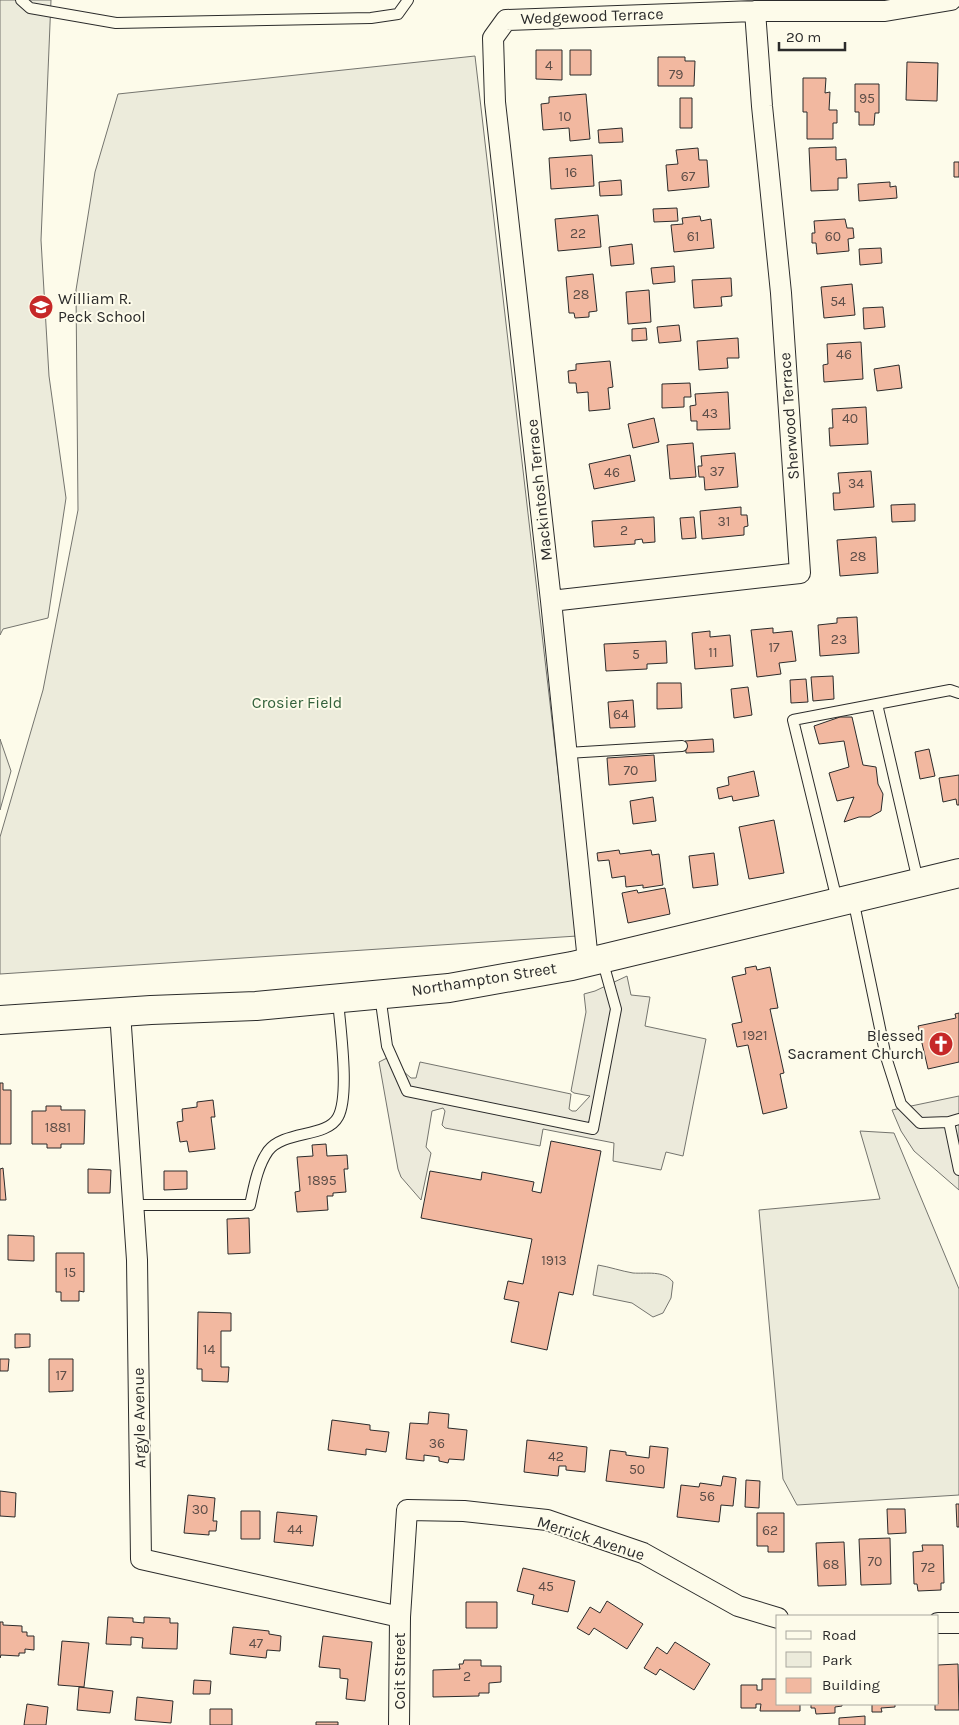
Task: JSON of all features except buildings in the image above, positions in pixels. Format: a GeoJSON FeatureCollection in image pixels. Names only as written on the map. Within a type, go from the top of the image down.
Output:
{"type":"FeatureCollection","features":[{"type":"Feature","properties":{"kind":"main road","name":"Northampton Street"},"geometry":{"type":"LineString","coordinates":[[0,1020],[256,1006],[449,988],[595,960],[959,873]]}},
{"type":"Feature","properties":{"kind":"street","name":"Wedgewood Terrace"},"geometry":{"type":"LineString","coordinates":[[504,22],[506,20],[755,11],[951,0]]}},
{"type":"Feature","properties":{"kind":"street","name":"Sherwood Terrace"},"geometry":{"type":"LineString","coordinates":[[551,601],[800,573],[780,293],[755,11]]}},
{"type":"Feature","properties":{"kind":"street","name":"Mackintosh Terrace"},"geometry":{"type":"LineString","coordinates":[[504,22],[493,38],[495,102],[567,753],[595,960]]}},
{"type":"Feature","properties":{"kind":"street","name":"Argyle Avenue"},"geometry":{"type":"LineString","coordinates":[[120,1012],[137,1260],[141,1560],[400,1617]]}},
{"type":"Feature","properties":{"kind":"street","name":"Merrick Avenue"},"geometry":{"type":"LineString","coordinates":[[400,1617],[407,1510],[464,1511],[547,1520],[643,1554],[738,1606],[776,1617]]}},
{"type":"Feature","properties":{"kind":"street","name":"Coit Street"},"geometry":{"type":"LineString","coordinates":[[399,1725],[400,1617]]}},
{"type":"Feature","properties":{"kind":"street"},"geometry":{"type":"LineString","coordinates":[[939,1624],[959,1623]]}},
{"type":"Feature","properties":{"kind":"lane"},"geometry":{"type":"LineString","coordinates":[[21,0],[30,8],[116,23],[371,18],[398,14],[408,0]]}},
{"type":"Feature","properties":{"kind":"lane"},"geometry":{"type":"LineString","coordinates":[[959,693],[950,690],[793,720],[845,899],[886,1057],[901,1104],[920,1123],[954,1121],[959,1170]]}},
{"type":"Feature","properties":{"kind":"lane"},"geometry":{"type":"LineString","coordinates":[[877,704],[919,882]]}},
{"type":"Feature","properties":{"kind":"lane"},"geometry":{"type":"LineString","coordinates":[[567,753],[682,746]]}},
{"type":"Feature","properties":{"kind":"lane"},"geometry":{"type":"LineString","coordinates":[[380,994],[387,1046],[407,1091],[593,1129],[616,1009],[595,960]]}},
{"type":"Feature","properties":{"kind":"lane"},"geometry":{"type":"LineString","coordinates":[[133,1205],[250,1205],[260,1165],[269,1149],[285,1139],[326,1128],[337,1119],[342,1104],[344,1080],[338,997]]}},
{"type":"Feature","properties":{"kind":"green space"},"geometry":{"type":"Polygon","coordinates":[[[0,0],[51,0],[41,240],[49,376],[66,498],[48,618],[3,629],[0,635],[0,0]]]}},
{"type":"Feature","properties":{"kind":"green space","name":"Crosier Field"},"geometry":{"type":"Polygon","coordinates":[[[475,56],[577,936],[0,974],[0,837],[43,690],[78,510],[76,290],[95,172],[118,94],[475,56]]]}},
{"type":"Feature","properties":{"kind":"green space"},"geometry":{"type":"Polygon","coordinates":[[[0,739],[11,771],[0,810],[0,739]]]}},
{"type":"Feature","properties":{"kind":"green space"},"geometry":{"type":"Polygon","coordinates":[[[860,1131],[894,1133],[959,1289],[959,1495],[797,1505],[783,1479],[759,1210],[880,1199],[860,1131]]]}},
{"type":"Feature","properties":{"kind":"green space"},"geometry":{"type":"Polygon","coordinates":[[[598,1265],[633,1273],[660,1274],[669,1278],[673,1282],[671,1298],[663,1313],[653,1317],[632,1303],[593,1295],[598,1265]]]}},
{"type":"Feature","properties":{"kind":"shaded area"},"geometry":{"type":"Polygon","coordinates":[[[627,976],[631,995],[650,997],[645,1026],[706,1039],[683,1156],[666,1152],[661,1170],[613,1161],[614,1143],[543,1129],[540,1146],[445,1128],[442,1125],[445,1111],[443,1108],[432,1111],[426,1147],[431,1153],[421,1200],[401,1177],[398,1169],[379,1062],[395,1054],[403,1071],[411,1078],[416,1078],[420,1062],[571,1094],[569,1109],[576,1111],[590,1096],[571,1091],[586,1012],[584,994],[627,976]]]}},
{"type":"Feature","properties":{"kind":"shaded area"},"geometry":{"type":"Polygon","coordinates":[[[959,1096],[959,1190],[914,1151],[901,1131],[892,1110],[959,1096]]]}},
{"type":"Feature","properties":{"kind":"place","name":"William R. Peck School"},"geometry":{"type":"Point","coordinates":[41,307]}},
{"type":"Feature","properties":{"kind":"place","name":"Blessed Sacrament Church"},"geometry":{"type":"Point","coordinates":[941,1044]}}]}
